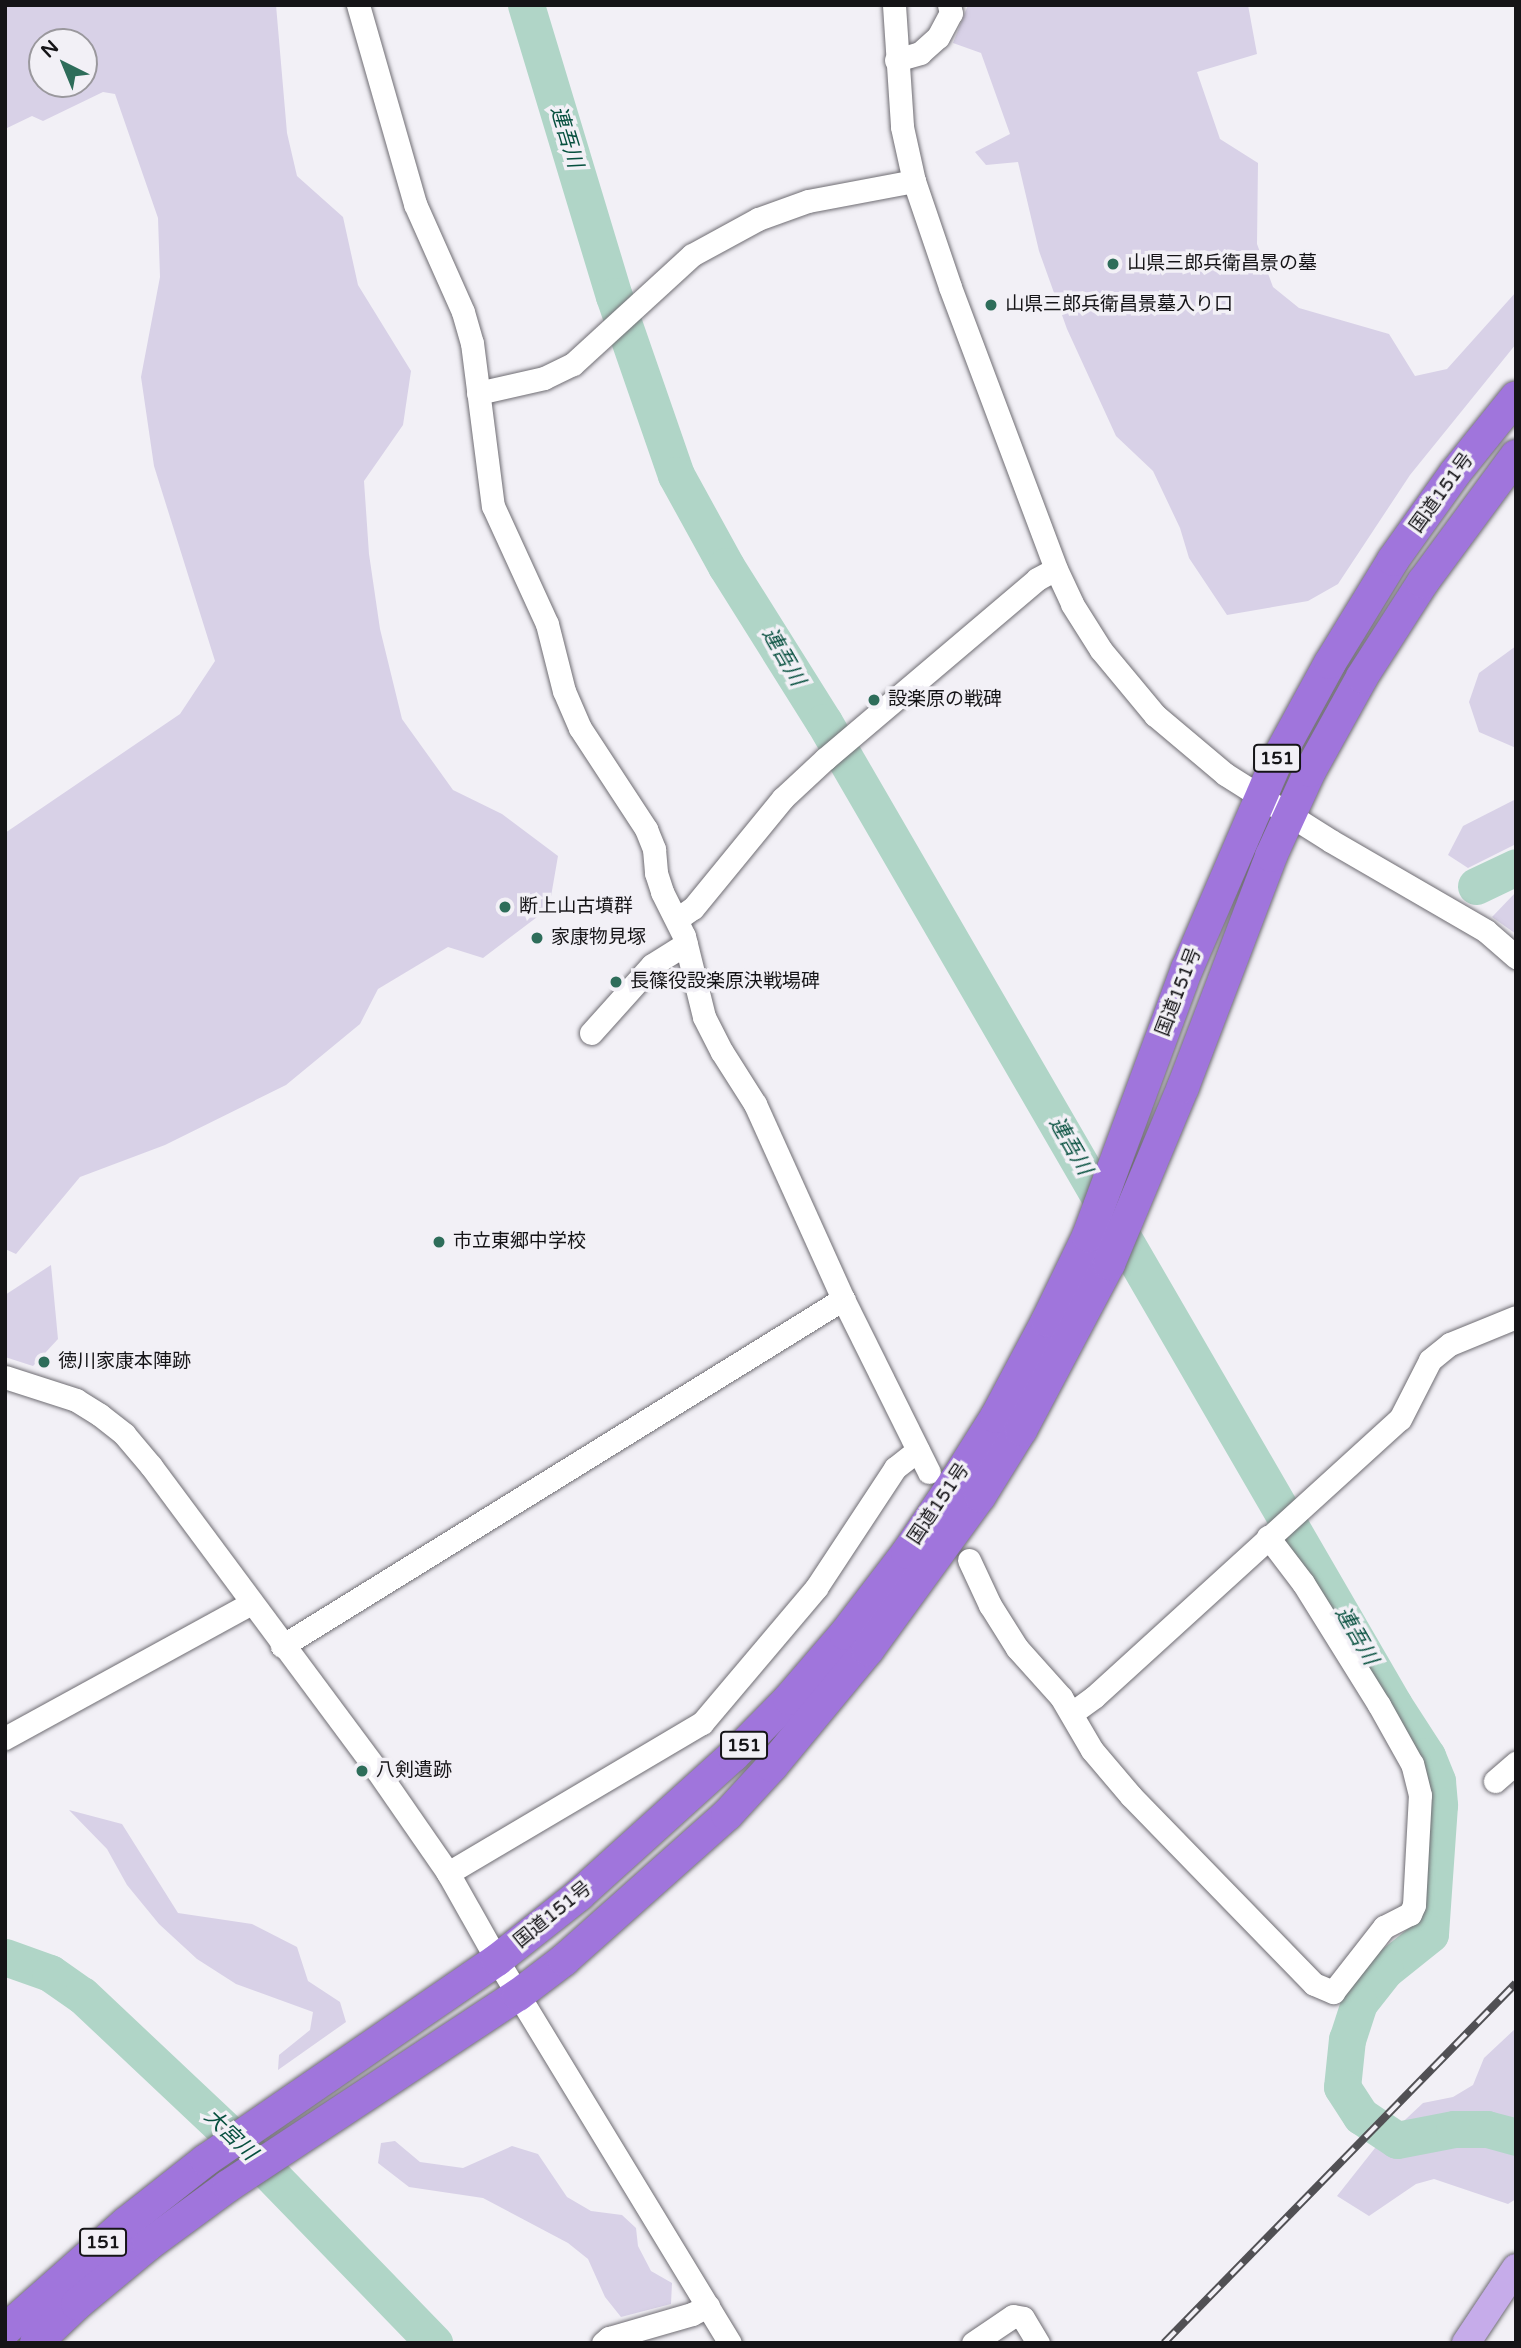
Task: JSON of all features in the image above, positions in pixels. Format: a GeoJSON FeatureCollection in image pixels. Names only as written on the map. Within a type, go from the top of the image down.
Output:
{"type":"FeatureCollection","features":[{"type":"Feature","properties":{"kind":"highway","name":"国道151号"},"geometry":{"type":"LineString","coordinates":[[5,2330],[125,2223],[206,2160],[257,2122],[497,1961],[579,1895],[724,1765],[789,1699],[845,1634],[907,1553],[996,1417],[1088,1236],[1187,969],[1259,794],[1330,663],[1393,560],[1455,473],[1516,397]]}},
{"type":"Feature","properties":{"kind":"highway","name":"国道151号"},"geometry":{"type":"LineString","coordinates":[[36,2343],[77,2304],[148,2245],[228,2186],[518,1995],[564,1960],[727,1815],[845,1678],[980,1496],[1027,1419],[1108,1264],[1140,1193],[1290,814],[1310,771],[1362,677],[1423,582],[1516,456]]}},
{"type":"Feature","properties":{"kind":"main road"},"geometry":{"type":"LineString","coordinates":[[1466,2343],[1516,2268]]}},
{"type":"Feature","properties":{"kind":"street"},"geometry":{"type":"LineString","coordinates":[[358,5],[415,204],[463,312],[472,343],[493,506],[547,624],[564,691],[580,729],[646,829],[654,849],[656,873],[677,919],[704,1017],[722,1052],[755,1104],[843,1299],[929,1472]]}},
{"type":"Feature","properties":{"kind":"street"},"geometry":{"type":"LineString","coordinates":[[894,5],[902,127],[914,181],[1002,430],[1072,604],[1128,686],[1191,747],[1331,841],[1486,930],[1516,957]]}},
{"type":"Feature","properties":{"kind":"street"},"geometry":{"type":"LineString","coordinates":[[896,60],[919,53],[938,37],[951,13],[949,5]]}},
{"type":"Feature","properties":{"kind":"street"},"geometry":{"type":"LineString","coordinates":[[478,393],[544,378],[573,364],[692,255],[758,219],[808,201],[914,181]]}},
{"type":"Feature","properties":{"kind":"street"},"geometry":{"type":"LineString","coordinates":[[677,919],[693,908],[783,798],[825,759],[1037,579],[1056,569]]}},
{"type":"Feature","properties":{"kind":"street"},"geometry":{"type":"LineString","coordinates":[[591,1033],[652,965],[685,944]]}},
{"type":"Feature","properties":{"kind":"street"},"geometry":{"type":"LineString","coordinates":[[282,1646],[843,1299]]}},
{"type":"Feature","properties":{"kind":"street"},"geometry":{"type":"LineString","coordinates":[[1072,1713],[1094,1697],[1400,1419],[1420,1375],[1430,1360],[1450,1344],[1516,1317]]}},
{"type":"Feature","properties":{"kind":"street"},"geometry":{"type":"LineString","coordinates":[[5,1377],[76,1401],[124,1434],[376,1769],[448,1873],[497,1961],[730,2343]]}},
{"type":"Feature","properties":{"kind":"street"},"geometry":{"type":"LineString","coordinates":[[448,1873],[702,1723],[816,1588],[895,1468],[918,1450]]}},
{"type":"Feature","properties":{"kind":"street"},"geometry":{"type":"LineString","coordinates":[[969,1560],[990,1605],[1017,1648],[1072,1713],[1091,1750],[1131,1796],[1314,1984],[1333,1992],[1384,1927],[1410,1913],[1414,1905],[1420,1795],[1412,1764],[1379,1705],[1271,1534]]}},
{"type":"Feature","properties":{"kind":"street"},"geometry":{"type":"LineString","coordinates":[[5,1738],[251,1603]]}},
{"type":"Feature","properties":{"kind":"street"},"geometry":{"type":"LineString","coordinates":[[1495,1781],[1516,1763]]}},
{"type":"Feature","properties":{"kind":"street"},"geometry":{"type":"LineString","coordinates":[[603,2343],[609,2338],[692,2314],[708,2306]]}},
{"type":"Feature","properties":{"kind":"street"},"geometry":{"type":"LineString","coordinates":[[974,2343],[1013,2316],[1023,2318],[1038,2343]]}},
{"type":"Feature","properties":{"kind":"shaded area"},"geometry":{"type":"Polygon","coordinates":[[[5,5],[276,5],[287,133],[297,176],[343,217],[358,285],[411,371],[403,425],[364,481],[369,554],[380,629],[402,719],[453,790],[502,814],[558,856],[549,908],[483,958],[448,947],[378,989],[360,1024],[286,1085],[165,1145],[80,1177],[16,1254],[5,1249],[5,833],[180,714],[215,661],[154,466],[141,377],[160,277],[158,218],[115,94],[103,92],[98,94],[98,28],[28,28],[28,98],[91,98],[43,121],[32,116],[5,129],[5,5]]]}},
{"type":"Feature","properties":{"kind":"shaded area"},"geometry":{"type":"Polygon","coordinates":[[[968,5],[1248,5],[1257,54],[1197,72],[1220,139],[1258,163],[1257,244],[1273,287],[1299,308],[1389,334],[1415,376],[1447,369],[1516,292],[1516,344],[1410,475],[1338,584],[1308,601],[1227,615],[1189,558],[1180,528],[1153,471],[1116,436],[1067,329],[1039,251],[1018,162],[986,165],[975,152],[1010,134],[981,53],[953,43],[968,5]]]}},
{"type":"Feature","properties":{"kind":"shaded area"},"geometry":{"type":"Polygon","coordinates":[[[1516,646],[1516,748],[1479,732],[1469,702],[1479,673],[1516,646]]]}},
{"type":"Feature","properties":{"kind":"shaded area"},"geometry":{"type":"Polygon","coordinates":[[[1516,799],[1516,844],[1468,868],[1448,855],[1463,826],[1516,799]]]}},
{"type":"Feature","properties":{"kind":"shaded area"},"geometry":{"type":"Polygon","coordinates":[[[1516,892],[1516,934],[1492,917],[1516,892]]]}},
{"type":"Feature","properties":{"kind":"shaded area"},"geometry":{"type":"Polygon","coordinates":[[[51,1265],[58,1339],[33,1366],[5,1357],[5,1295],[51,1265]]]}},
{"type":"Feature","properties":{"kind":"shaded area"},"geometry":{"type":"Polygon","coordinates":[[[69,1810],[122,1824],[178,1913],[252,1924],[297,1947],[308,1981],[340,2002],[346,2022],[278,2070],[279,2055],[310,2030],[313,2012],[236,1984],[197,1959],[159,1924],[127,1885],[107,1849],[69,1810]]]}},
{"type":"Feature","properties":{"kind":"shaded area"},"geometry":{"type":"Polygon","coordinates":[[[1516,2028],[1516,2199],[1508,2204],[1434,2179],[1416,2184],[1369,2216],[1337,2196],[1375,2148],[1423,2103],[1453,2097],[1473,2085],[1484,2058],[1516,2028]]]}},
{"type":"Feature","properties":{"kind":"shaded area"},"geometry":{"type":"Polygon","coordinates":[[[395,2141],[420,2162],[463,2168],[512,2146],[538,2154],[567,2197],[591,2211],[622,2215],[636,2228],[638,2246],[651,2271],[672,2283],[671,2304],[621,2317],[605,2297],[588,2259],[568,2243],[483,2198],[409,2187],[378,2163],[381,2143],[395,2141]]]}},
{"type":"Feature","properties":{"kind":"waterway","name":"連吾川"},"geometry":{"type":"LineString","coordinates":[[526,5],[614,296],[676,475],[726,566],[824,722],[1394,1705],[1427,1756],[1437,1781],[1439,1805],[1430,1934],[1385,1970],[1359,2003],[1347,2039],[1342,2087],[1361,2116],[1397,2140],[1454,2129],[1487,2129],[1516,2137]]}},
{"type":"Feature","properties":{"kind":"waterway"},"geometry":{"type":"LineString","coordinates":[[1476,886],[1516,867]]}},
{"type":"Feature","properties":{"kind":"waterway","name":"大宮川"},"geometry":{"type":"LineString","coordinates":[[5,1957],[50,1973],[82,1995],[252,2155],[434,2343]]}},
{"type":"Feature","properties":{"kind":"railway"},"geometry":{"type":"LineString","coordinates":[[1164,2343],[1516,1983]]}},
{"type":"Feature","properties":{"kind":"place","name":"山県三郎兵衛昌景の墓"},"geometry":{"type":"Point","coordinates":[1113,264]}},
{"type":"Feature","properties":{"kind":"place","name":"山県三郎兵衛昌景墓入り口"},"geometry":{"type":"Point","coordinates":[991,305]}},
{"type":"Feature","properties":{"kind":"place","name":"設楽原の戦碑"},"geometry":{"type":"Point","coordinates":[874,700]}},
{"type":"Feature","properties":{"kind":"place","name":"断上山古墳群"},"geometry":{"type":"Point","coordinates":[505,907]}},
{"type":"Feature","properties":{"kind":"place","name":"家康物見塚"},"geometry":{"type":"Point","coordinates":[537,938]}},
{"type":"Feature","properties":{"kind":"place","name":"長篠役設楽原決戦場碑"},"geometry":{"type":"Point","coordinates":[616,982]}},
{"type":"Feature","properties":{"kind":"place","name":"市立東郷中学校"},"geometry":{"type":"Point","coordinates":[439,1242]}},
{"type":"Feature","properties":{"kind":"place","name":"徳川家康本陣跡"},"geometry":{"type":"Point","coordinates":[44,1362]}},
{"type":"Feature","properties":{"kind":"place","name":"八剣遺跡"},"geometry":{"type":"Point","coordinates":[362,1771]}}]}
